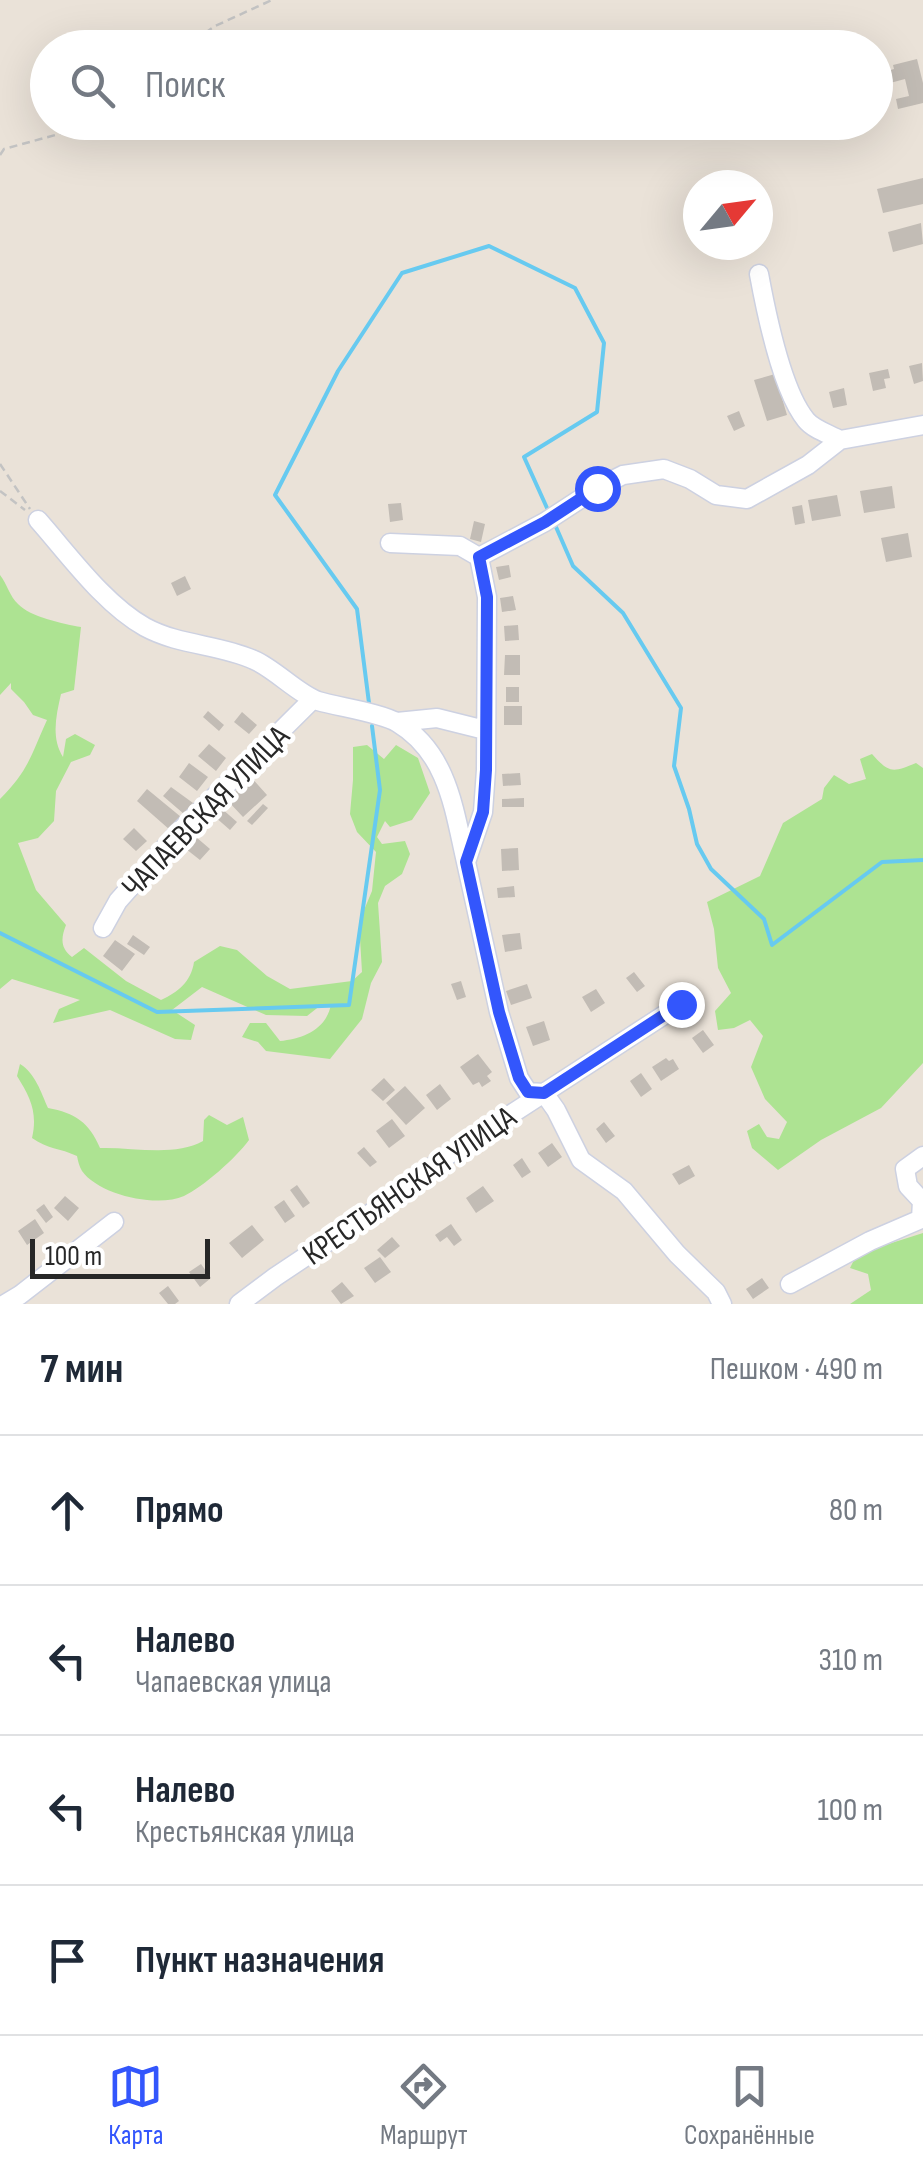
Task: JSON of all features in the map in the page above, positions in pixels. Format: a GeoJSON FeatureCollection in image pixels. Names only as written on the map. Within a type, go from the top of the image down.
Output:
{"type":"FeatureCollection","features":[{"type":"Feature","properties":{"kind":"street"},"geometry":{"type":"LineString","coordinates":[[759,274],[789,392],[808,423],[840,440]]}},
{"type":"Feature","properties":{"kind":"street"},"geometry":{"type":"LineString","coordinates":[[479,557],[623,475],[664,469],[716,494],[747,499],[808,465],[840,440],[923,424]]}},
{"type":"Feature","properties":{"kind":"street"},"geometry":{"type":"LineString","coordinates":[[38,520],[110,600],[143,626],[176,641],[254,660],[312,700],[397,722],[436,718],[485,730]]}},
{"type":"Feature","properties":{"kind":"street"},"geometry":{"type":"LineString","coordinates":[[390,542],[460,546],[479,557],[487,597],[486,770],[483,812],[466,862]]}},
{"type":"Feature","properties":{"kind":"street","name":"ЧАПАЕВСКАЯ УЛИЦА"},"geometry":{"type":"LineString","coordinates":[[103,928],[118,902],[179,832],[312,700]]}},
{"type":"Feature","properties":{"kind":"street"},"geometry":{"type":"LineString","coordinates":[[397,722],[429,750],[442,770],[453,803],[499,1012],[519,1078],[528,1092],[544,1093],[581,1160],[624,1192],[716,1292],[722,1304]]}},
{"type":"Feature","properties":{"kind":"street","name":"КРЕСТЬЯНСКАЯ УЛИЦА"},"geometry":{"type":"LineString","coordinates":[[239,1304],[445,1157],[681,1004]]}},
{"type":"Feature","properties":{"kind":"street"},"geometry":{"type":"LineString","coordinates":[[790,1284],[921,1219],[922,1200],[908,1186],[905,1169],[923,1156]]}},
{"type":"Feature","properties":{"kind":"street"},"geometry":{"type":"LineString","coordinates":[[5,1304],[114,1222]]}},
{"type":"Feature","properties":{"kind":"path"},"geometry":{"type":"LineString","coordinates":[[209,30],[272,0]]}},
{"type":"Feature","properties":{"kind":"path"},"geometry":{"type":"LineString","coordinates":[[0,155],[4,149],[37,140]]}},
{"type":"Feature","properties":{"kind":"path"},"geometry":{"type":"LineString","coordinates":[[0,464],[38,520]]}},
{"type":"Feature","properties":{"kind":"path"},"geometry":{"type":"LineString","coordinates":[[0,490],[38,520]]}},
{"type":"Feature","properties":{"kind":"green space"},"geometry":{"type":"Polygon","coordinates":[[[0,575],[23,609],[81,627],[74,690],[61,694],[56,735],[63,757],[66,739],[75,734],[95,745],[90,755],[71,762],[56,791],[54,821],[38,838],[18,843],[36,890],[66,925],[63,942],[68,954],[72,957],[84,948],[126,981],[161,1000],[183,986],[194,962],[220,946],[237,950],[267,976],[290,989],[352,981],[362,972],[359,922],[372,891],[376,852],[357,832],[350,814],[353,747],[367,745],[384,759],[396,745],[418,758],[430,793],[412,820],[390,827],[385,821],[377,837],[382,844],[405,841],[410,854],[402,874],[385,886],[378,903],[382,962],[371,983],[362,1019],[330,1059],[266,1051],[258,1042],[242,1037],[250,1023],[266,1023],[280,1041],[297,1038],[325,1020],[331,1004],[321,1005],[307,1016],[266,1015],[202,987],[172,1010],[195,1025],[191,1040],[175,1039],[110,1010],[53,1023],[59,1009],[80,1000],[12,979],[0,989],[0,799],[23,770],[47,720],[33,715],[11,689],[11,683],[0,695],[0,575]]]}},
{"type":"Feature","properties":{"kind":"green space"},"geometry":{"type":"Polygon","coordinates":[[[872,754],[891,769],[916,763],[923,768],[923,1063],[881,1108],[821,1140],[778,1170],[752,1148],[747,1131],[759,1124],[767,1137],[779,1139],[787,1122],[765,1099],[751,1067],[763,1036],[750,1020],[718,1030],[715,1011],[731,993],[718,968],[707,902],[760,876],[783,823],[822,799],[824,788],[834,775],[849,784],[866,779],[860,759],[872,754]]]}},
{"type":"Feature","properties":{"kind":"green space"},"geometry":{"type":"Polygon","coordinates":[[[20,1064],[34,1078],[48,1108],[80,1120],[100,1148],[167,1150],[192,1146],[203,1141],[204,1120],[209,1115],[227,1125],[243,1117],[249,1140],[219,1171],[184,1196],[159,1201],[115,1193],[90,1179],[82,1171],[77,1156],[32,1138],[33,1112],[17,1076],[20,1064]]]}},
{"type":"Feature","properties":{"kind":"green space"},"geometry":{"type":"Polygon","coordinates":[[[923,1233],[923,1304],[850,1304],[871,1290],[868,1274],[850,1268],[857,1254],[923,1233]]]}},
{"type":"Feature","properties":{"kind":"building"},"geometry":{"type":"Polygon","coordinates":[[[917,59],[923,103],[898,109],[896,99],[909,96],[905,79],[893,82],[893,65],[917,59]]]}},
{"type":"Feature","properties":{"kind":"building"},"geometry":{"type":"Polygon","coordinates":[[[923,178],[923,204],[883,213],[877,189],[923,178]]]}},
{"type":"Feature","properties":{"kind":"building"},"geometry":{"type":"Polygon","coordinates":[[[921,223],[923,244],[893,252],[888,232],[921,223]]]}},
{"type":"Feature","properties":{"kind":"building"},"geometry":{"type":"Polygon","coordinates":[[[922,363],[923,381],[914,384],[909,366],[922,363]]]}},
{"type":"Feature","properties":{"kind":"building"},"geometry":{"type":"Polygon","coordinates":[[[888,369],[886,388],[873,391],[869,373],[888,369]]]}},
{"type":"Feature","properties":{"kind":"building"},"geometry":{"type":"Polygon","coordinates":[[[775,374],[787,415],[767,421],[754,380],[775,374]]]}},
{"type":"Feature","properties":{"kind":"building"},"geometry":{"type":"Polygon","coordinates":[[[844,388],[847,405],[833,408],[829,392],[844,388]]]}},
{"type":"Feature","properties":{"kind":"building"},"geometry":{"type":"Polygon","coordinates":[[[739,411],[745,426],[734,431],[727,416],[739,411]]]}},
{"type":"Feature","properties":{"kind":"building"},"geometry":{"type":"Polygon","coordinates":[[[892,486],[895,508],[864,513],[860,491],[892,486]]]}},
{"type":"Feature","properties":{"kind":"building"},"geometry":{"type":"Polygon","coordinates":[[[837,495],[841,516],[812,521],[808,500],[837,495]]]}},
{"type":"Feature","properties":{"kind":"building"},"geometry":{"type":"Polygon","coordinates":[[[401,503],[403,520],[390,522],[388,504],[401,503]]]}},
{"type":"Feature","properties":{"kind":"building"},"geometry":{"type":"Polygon","coordinates":[[[802,505],[805,523],[795,525],[792,507],[802,505]]]}},
{"type":"Feature","properties":{"kind":"building"},"geometry":{"type":"Polygon","coordinates":[[[474,521],[485,524],[481,542],[470,539],[474,521]]]}},
{"type":"Feature","properties":{"kind":"building"},"geometry":{"type":"Polygon","coordinates":[[[908,533],[912,557],[886,562],[881,538],[908,533]]]}},
{"type":"Feature","properties":{"kind":"building"},"geometry":{"type":"Polygon","coordinates":[[[509,565],[511,577],[499,580],[496,567],[509,565]]]}},
{"type":"Feature","properties":{"kind":"building"},"geometry":{"type":"Polygon","coordinates":[[[185,576],[191,589],[177,596],[171,583],[185,576]]]}},
{"type":"Feature","properties":{"kind":"building"},"geometry":{"type":"Polygon","coordinates":[[[513,596],[516,610],[502,612],[500,598],[513,596]]]}},
{"type":"Feature","properties":{"kind":"building"},"geometry":{"type":"Polygon","coordinates":[[[518,625],[519,640],[505,641],[504,626],[518,625]]]}},
{"type":"Feature","properties":{"kind":"building"},"geometry":{"type":"Polygon","coordinates":[[[505,655],[520,655],[520,675],[504,675],[505,655]]]}},
{"type":"Feature","properties":{"kind":"building"},"geometry":{"type":"Polygon","coordinates":[[[506,687],[519,687],[519,702],[506,702],[506,687]]]}},
{"type":"Feature","properties":{"kind":"building"},"geometry":{"type":"Polygon","coordinates":[[[504,706],[522,706],[522,725],[504,725],[504,706]]]}},
{"type":"Feature","properties":{"kind":"building"},"geometry":{"type":"Polygon","coordinates":[[[208,711],[224,725],[219,731],[203,717],[208,711]]]}},
{"type":"Feature","properties":{"kind":"building"},"geometry":{"type":"Polygon","coordinates":[[[242,712],[257,725],[249,734],[234,722],[242,712]]]}},
{"type":"Feature","properties":{"kind":"building"},"geometry":{"type":"Polygon","coordinates":[[[209,744],[226,758],[216,771],[198,756],[209,744]]]}},
{"type":"Feature","properties":{"kind":"building"},"geometry":{"type":"Polygon","coordinates":[[[189,763],[208,777],[197,791],[179,777],[189,763]]]}},
{"type":"Feature","properties":{"kind":"building"},"geometry":{"type":"Polygon","coordinates":[[[520,773],[521,785],[503,786],[502,774],[520,773]]]}},
{"type":"Feature","properties":{"kind":"building"},"geometry":{"type":"Polygon","coordinates":[[[251,777],[267,795],[243,817],[227,800],[251,777]]]}},
{"type":"Feature","properties":{"kind":"building"},"geometry":{"type":"Polygon","coordinates":[[[171,787],[193,803],[184,814],[163,796],[171,787]]]}},
{"type":"Feature","properties":{"kind":"building"},"geometry":{"type":"Polygon","coordinates":[[[147,789],[181,817],[170,830],[137,801],[147,789]]]}},
{"type":"Feature","properties":{"kind":"building"},"geometry":{"type":"Polygon","coordinates":[[[524,798],[524,807],[502,807],[502,799],[524,798]]]}},
{"type":"Feature","properties":{"kind":"building"},"geometry":{"type":"Polygon","coordinates":[[[263,804],[268,808],[252,825],[247,821],[263,804]]]}},
{"type":"Feature","properties":{"kind":"building"},"geometry":{"type":"Polygon","coordinates":[[[221,808],[237,822],[230,830],[214,816],[221,808]]]}},
{"type":"Feature","properties":{"kind":"building"},"geometry":{"type":"Polygon","coordinates":[[[134,828],[147,841],[136,851],[123,839],[134,828]]]}},
{"type":"Feature","properties":{"kind":"building"},"geometry":{"type":"Polygon","coordinates":[[[196,837],[210,849],[200,860],[186,849],[196,837]]]}},
{"type":"Feature","properties":{"kind":"building"},"geometry":{"type":"Polygon","coordinates":[[[518,848],[519,870],[502,871],[501,849],[518,848]]]}},
{"type":"Feature","properties":{"kind":"building"},"geometry":{"type":"Polygon","coordinates":[[[514,886],[515,897],[498,898],[497,888],[514,886]]]}},
{"type":"Feature","properties":{"kind":"building"},"geometry":{"type":"Polygon","coordinates":[[[520,933],[522,949],[505,952],[502,935],[520,933]]]}},
{"type":"Feature","properties":{"kind":"building"},"geometry":{"type":"Polygon","coordinates":[[[133,935],[150,947],[144,955],[127,944],[133,935]]]}},
{"type":"Feature","properties":{"kind":"building"},"geometry":{"type":"Polygon","coordinates":[[[115,940],[135,954],[122,971],[103,956],[115,940]]]}},
{"type":"Feature","properties":{"kind":"building"},"geometry":{"type":"Polygon","coordinates":[[[634,972],[645,986],[637,992],[626,978],[634,972]]]}},
{"type":"Feature","properties":{"kind":"building"},"geometry":{"type":"Polygon","coordinates":[[[461,981],[466,997],[457,1000],[451,984],[461,981]]]}},
{"type":"Feature","properties":{"kind":"building"},"geometry":{"type":"Polygon","coordinates":[[[527,984],[532,998],[511,1005],[506,991],[527,984]]]}},
{"type":"Feature","properties":{"kind":"building"},"geometry":{"type":"Polygon","coordinates":[[[596,989],[605,1003],[591,1012],[582,997],[596,989]]]}},
{"type":"Feature","properties":{"kind":"building"},"geometry":{"type":"Polygon","coordinates":[[[544,1021],[550,1040],[533,1046],[526,1027],[544,1021]]]}},
{"type":"Feature","properties":{"kind":"building"},"geometry":{"type":"Polygon","coordinates":[[[703,1030],[714,1045],[703,1053],[692,1038],[703,1030]]]}},
{"type":"Feature","properties":{"kind":"building"},"geometry":{"type":"Polygon","coordinates":[[[478,1054],[492,1072],[487,1076],[491,1081],[482,1087],[479,1082],[473,1085],[460,1067],[478,1054]]]}},
{"type":"Feature","properties":{"kind":"building"},"geometry":{"type":"Polygon","coordinates":[[[666,1058],[673,1059],[679,1069],[661,1081],[652,1067],[666,1058]]]}},
{"type":"Feature","properties":{"kind":"building"},"geometry":{"type":"Polygon","coordinates":[[[641,1073],[652,1089],[641,1097],[630,1081],[641,1073]]]}},
{"type":"Feature","properties":{"kind":"building"},"geometry":{"type":"Polygon","coordinates":[[[384,1078],[395,1090],[383,1101],[371,1090],[384,1078]]]}},
{"type":"Feature","properties":{"kind":"building"},"geometry":{"type":"Polygon","coordinates":[[[440,1084],[451,1099],[437,1110],[426,1095],[440,1084]]]}},
{"type":"Feature","properties":{"kind":"building"},"geometry":{"type":"Polygon","coordinates":[[[405,1086],[425,1108],[406,1125],[386,1103],[405,1086]]]}},
{"type":"Feature","properties":{"kind":"building"},"geometry":{"type":"Polygon","coordinates":[[[392,1119],[405,1136],[389,1148],[376,1131],[392,1119]]]}},
{"type":"Feature","properties":{"kind":"building"},"geometry":{"type":"Polygon","coordinates":[[[604,1122],[615,1136],[606,1143],[596,1129],[604,1122]]]}},
{"type":"Feature","properties":{"kind":"building"},"geometry":{"type":"Polygon","coordinates":[[[552,1143],[562,1157],[548,1167],[538,1153],[552,1143]]]}},
{"type":"Feature","properties":{"kind":"building"},"geometry":{"type":"Polygon","coordinates":[[[364,1147],[377,1162],[370,1167],[357,1153],[364,1147]]]}},
{"type":"Feature","properties":{"kind":"building"},"geometry":{"type":"Polygon","coordinates":[[[522,1158],[531,1172],[522,1178],[513,1165],[522,1158]]]}},
{"type":"Feature","properties":{"kind":"building"},"geometry":{"type":"Polygon","coordinates":[[[689,1165],[695,1176],[679,1185],[672,1174],[689,1165]]]}},
{"type":"Feature","properties":{"kind":"building"},"geometry":{"type":"Polygon","coordinates":[[[297,1185],[310,1203],[303,1208],[290,1190],[297,1185]]]}},
{"type":"Feature","properties":{"kind":"building"},"geometry":{"type":"Polygon","coordinates":[[[483,1186],[494,1201],[476,1213],[466,1198],[483,1186]]]}},
{"type":"Feature","properties":{"kind":"building"},"geometry":{"type":"Polygon","coordinates":[[[65,1196],[79,1208],[68,1221],[54,1208],[65,1196]]]}},
{"type":"Feature","properties":{"kind":"building"},"geometry":{"type":"Polygon","coordinates":[[[284,1200],[295,1216],[285,1223],[274,1207],[284,1200]]]}},
{"type":"Feature","properties":{"kind":"building"},"geometry":{"type":"Polygon","coordinates":[[[44,1204],[53,1217],[46,1223],[36,1210],[44,1204]]]}},
{"type":"Feature","properties":{"kind":"building"},"geometry":{"type":"Polygon","coordinates":[[[35,1219],[44,1233],[27,1245],[18,1231],[35,1219]]]}},
{"type":"Feature","properties":{"kind":"building"},"geometry":{"type":"Polygon","coordinates":[[[451,1224],[462,1240],[454,1246],[447,1237],[440,1242],[435,1235],[451,1224]]]}},
{"type":"Feature","properties":{"kind":"building"},"geometry":{"type":"Polygon","coordinates":[[[252,1225],[264,1240],[242,1258],[229,1243],[252,1225]]]}},
{"type":"Feature","properties":{"kind":"building"},"geometry":{"type":"Polygon","coordinates":[[[392,1237],[400,1246],[385,1258],[377,1250],[392,1237]]]}},
{"type":"Feature","properties":{"kind":"building"},"geometry":{"type":"Polygon","coordinates":[[[380,1257],[391,1272],[375,1283],[364,1268],[380,1257]]]}},
{"type":"Feature","properties":{"kind":"building"},"geometry":{"type":"Polygon","coordinates":[[[201,1264],[211,1278],[200,1287],[189,1272],[201,1264]]]}},
{"type":"Feature","properties":{"kind":"building"},"geometry":{"type":"Polygon","coordinates":[[[762,1278],[769,1288],[753,1299],[746,1289],[762,1278]]]}},
{"type":"Feature","properties":{"kind":"building"},"geometry":{"type":"Polygon","coordinates":[[[342,1282],[354,1296],[341,1304],[331,1291],[342,1282]]]}},
{"type":"Feature","properties":{"kind":"building"},"geometry":{"type":"Polygon","coordinates":[[[168,1286],[179,1301],[175,1304],[168,1304],[159,1293],[168,1286]]]}},
{"type":"Feature","properties":{"kind":"waterway"},"geometry":{"type":"LineString","coordinates":[[369,703],[357,609],[275,495],[338,371],[402,273],[489,246],[575,288],[604,343],[597,412],[524,457],[547,508]]}},
{"type":"Feature","properties":{"kind":"waterway"},"geometry":{"type":"LineString","coordinates":[[556,527],[573,566],[623,613],[681,708],[674,766],[697,844],[711,869],[764,919],[772,945],[882,862],[923,860]]}},
{"type":"Feature","properties":{"kind":"waterway"},"geometry":{"type":"LineString","coordinates":[[0,933],[157,1012],[349,1005],[380,790],[372,726]]}},
{"type":"Feature","properties":{"kind":"route"},"geometry":{"type":"LineString","coordinates":[[597,488],[545,522],[479,557],[487,597],[486,770],[483,812],[466,862],[499,1012],[519,1078],[528,1092],[544,1093],[681,1004]]}}]}
